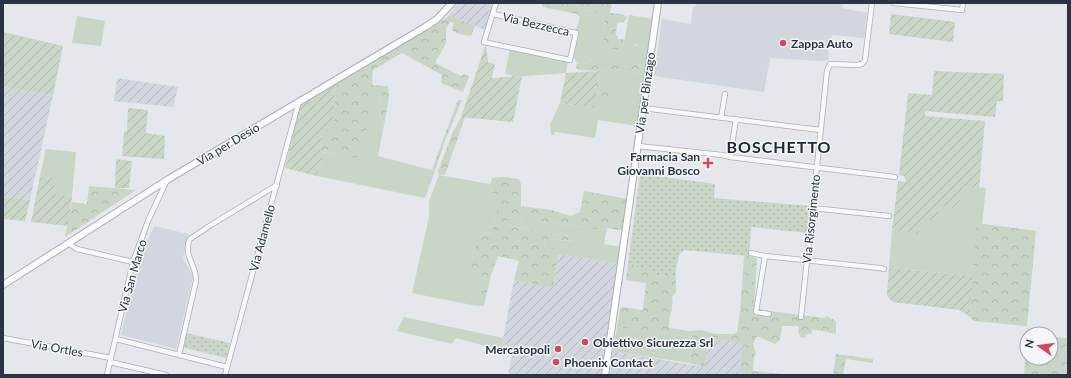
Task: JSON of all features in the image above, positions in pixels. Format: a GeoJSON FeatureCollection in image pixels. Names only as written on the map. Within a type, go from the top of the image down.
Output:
{"type":"FeatureCollection","features":[{"type":"Feature","properties":{"kind":"street","name":"Via per Desio"},"geometry":{"type":"LineString","coordinates":[[3,285],[167,180],[425,27],[437,19],[452,3]]}},
{"type":"Feature","properties":{"kind":"street"},"geometry":{"type":"LineString","coordinates":[[493,14],[496,3]]}},
{"type":"Feature","properties":{"kind":"street","name":"Via per Binzago"},"geometry":{"type":"LineString","coordinates":[[605,375],[658,3]]}},
{"type":"Feature","properties":{"kind":"street","name":"Via Risorgimento"},"geometry":{"type":"LineString","coordinates":[[801,317],[828,67],[830,64],[857,66],[862,64],[865,60],[872,3]]}},
{"type":"Feature","properties":{"kind":"street"},"geometry":{"type":"LineString","coordinates":[[894,3],[962,10],[963,3]]}},
{"type":"Feature","properties":{"kind":"street","name":"Via Bezzecca"},"geometry":{"type":"LineString","coordinates":[[493,14],[576,33],[570,60],[484,42],[493,14]]}},
{"type":"Feature","properties":{"kind":"street"},"geometry":{"type":"LineString","coordinates":[[721,118],[725,94]]}},
{"type":"Feature","properties":{"kind":"street","name":"Via Adamello"},"geometry":{"type":"LineString","coordinates":[[225,375],[299,101]]}},
{"type":"Feature","properties":{"kind":"street"},"geometry":{"type":"LineString","coordinates":[[644,108],[820,130]]}},
{"type":"Feature","properties":{"kind":"street"},"geometry":{"type":"LineString","coordinates":[[730,157],[736,119]]}},
{"type":"Feature","properties":{"kind":"street"},"geometry":{"type":"LineString","coordinates":[[638,146],[894,177]]}},
{"type":"Feature","properties":{"kind":"street","name":"Via San Marco"},"geometry":{"type":"LineString","coordinates":[[108,375],[134,262],[148,222],[167,180]]}},
{"type":"Feature","properties":{"kind":"street"},"geometry":{"type":"LineString","coordinates":[[179,355],[196,281],[196,272],[187,253],[190,239],[277,185]]}},
{"type":"Feature","properties":{"kind":"street"},"geometry":{"type":"LineString","coordinates":[[812,208],[888,216]]}},
{"type":"Feature","properties":{"kind":"street"},"geometry":{"type":"LineString","coordinates":[[68,243],[77,249],[134,262]]}},
{"type":"Feature","properties":{"kind":"street"},"geometry":{"type":"LineString","coordinates":[[751,253],[765,256],[884,269]]}},
{"type":"Feature","properties":{"kind":"street"},"geometry":{"type":"LineString","coordinates":[[765,256],[756,312],[769,314]]}},
{"type":"Feature","properties":{"kind":"street","name":"Via Ortles"},"geometry":{"type":"LineString","coordinates":[[3,338],[111,360],[166,375]]}},
{"type":"Feature","properties":{"kind":"street"},"geometry":{"type":"LineString","coordinates":[[116,339],[227,367]]}},
{"type":"Feature","properties":{"kind":"shaded area"},"geometry":{"type":"Polygon","coordinates":[[[458,3],[488,3],[493,5],[485,30],[449,15],[458,3]]]}},
{"type":"Feature","properties":{"kind":"shaded area"},"geometry":{"type":"Polygon","coordinates":[[[697,3],[843,3],[842,8],[867,13],[864,38],[832,35],[828,47],[829,59],[824,61],[770,58],[764,92],[654,76],[662,19],[691,24],[693,6],[696,6],[697,3]]]}},
{"type":"Feature","properties":{"kind":"shaded area"},"geometry":{"type":"Polygon","coordinates":[[[117,78],[178,87],[173,107],[114,101],[117,78]]]}},
{"type":"Feature","properties":{"kind":"shaded area"},"geometry":{"type":"Polygon","coordinates":[[[3,87],[53,95],[30,200],[3,197],[3,87]]]}},
{"type":"Feature","properties":{"kind":"shaded area"},"geometry":{"type":"Polygon","coordinates":[[[154,226],[188,234],[183,259],[191,271],[193,278],[176,349],[121,335],[138,262],[154,226]]]}},
{"type":"Feature","properties":{"kind":"shaded area"},"geometry":{"type":"Polygon","coordinates":[[[558,254],[620,264],[603,375],[508,375],[514,347],[502,344],[514,280],[553,286],[558,254]]]}},
{"type":"Feature","properties":{"kind":"shaded area"},"geometry":{"type":"Polygon","coordinates":[[[708,338],[743,343],[739,372],[761,375],[610,375],[613,351],[704,367],[708,338]]]}},
{"type":"Feature","properties":{"kind":"green space"},"geometry":{"type":"Polygon","coordinates":[[[542,3],[612,3],[610,13],[621,14],[628,17],[623,22],[617,23],[616,34],[618,39],[623,39],[624,43],[620,49],[614,50],[612,43],[604,40],[602,37],[602,32],[605,26],[604,18],[597,13],[587,10],[583,17],[580,17],[577,14],[543,7],[542,3]]]}},
{"type":"Feature","properties":{"kind":"green space"},"geometry":{"type":"Polygon","coordinates":[[[586,10],[597,13],[604,18],[605,26],[602,32],[604,40],[612,42],[615,50],[624,43],[629,15],[654,19],[649,46],[634,44],[645,50],[644,65],[621,67],[590,60],[587,63],[579,62],[577,64],[574,57],[579,31],[576,30],[580,17],[583,17],[586,10]]]}},
{"type":"Feature","properties":{"kind":"green space"},"geometry":{"type":"Polygon","coordinates":[[[891,14],[955,22],[953,42],[889,34],[891,14]]]}},
{"type":"Feature","properties":{"kind":"green space"},"geometry":{"type":"Polygon","coordinates":[[[449,15],[475,26],[471,36],[452,30],[454,22],[450,22],[446,29],[446,43],[435,63],[461,76],[464,74],[469,77],[463,92],[441,83],[442,75],[402,53],[373,70],[372,85],[388,86],[389,98],[384,125],[379,115],[381,99],[373,102],[362,149],[356,158],[321,152],[320,144],[323,132],[333,128],[335,82],[445,19],[449,15]]]}},
{"type":"Feature","properties":{"kind":"green space"},"geometry":{"type":"Polygon","coordinates":[[[77,16],[105,21],[101,46],[72,43],[77,16]]]}},
{"type":"Feature","properties":{"kind":"green space"},"geometry":{"type":"Polygon","coordinates":[[[3,32],[63,46],[53,95],[3,87],[3,32]]]}},
{"type":"Feature","properties":{"kind":"green space"},"geometry":{"type":"Polygon","coordinates":[[[640,42],[650,43],[645,75],[617,70],[600,71],[599,82],[603,89],[611,92],[613,95],[608,100],[597,98],[595,100],[599,71],[580,70],[576,68],[577,64],[579,62],[587,63],[587,60],[625,67],[631,65],[644,65],[645,50],[640,49],[637,45],[640,42]]]}},
{"type":"Feature","properties":{"kind":"green space"},"geometry":{"type":"Polygon","coordinates":[[[486,44],[488,62],[495,64],[492,78],[522,76],[513,122],[461,117],[486,44]]]}},
{"type":"Feature","properties":{"kind":"green space"},"geometry":{"type":"Polygon","coordinates":[[[510,49],[568,60],[566,73],[512,77],[512,75],[505,74],[510,49]]]}},
{"type":"Feature","properties":{"kind":"green space"},"geometry":{"type":"Polygon","coordinates":[[[617,70],[645,75],[638,126],[598,120],[595,138],[556,132],[554,133],[555,135],[551,135],[550,125],[560,103],[593,108],[599,71],[617,70]]]}},
{"type":"Feature","properties":{"kind":"green space"},"geometry":{"type":"Polygon","coordinates":[[[599,71],[594,108],[560,103],[566,73],[599,71]]]}},
{"type":"Feature","properties":{"kind":"green space"},"geometry":{"type":"Polygon","coordinates":[[[934,71],[1004,74],[1003,101],[997,101],[995,117],[925,111],[925,116],[985,121],[979,188],[963,186],[959,208],[939,206],[936,221],[922,218],[919,234],[892,230],[898,181],[906,182],[904,176],[899,175],[908,93],[932,95],[934,71]]]}},
{"type":"Feature","properties":{"kind":"green space"},"geometry":{"type":"Polygon","coordinates":[[[335,82],[333,128],[323,132],[320,144],[321,152],[324,153],[317,176],[285,168],[300,104],[335,82]]]}},
{"type":"Feature","properties":{"kind":"green space"},"geometry":{"type":"Polygon","coordinates":[[[381,99],[379,115],[384,125],[378,156],[435,171],[425,198],[317,176],[324,153],[356,157],[373,102],[381,99]]]}},
{"type":"Feature","properties":{"kind":"green space"},"geometry":{"type":"Polygon","coordinates":[[[458,100],[462,100],[444,143],[435,171],[432,169],[458,100]]]}},
{"type":"Feature","properties":{"kind":"green space"},"geometry":{"type":"Polygon","coordinates":[[[128,108],[148,110],[146,133],[165,136],[164,159],[122,156],[124,132],[127,131],[128,108]]]}},
{"type":"Feature","properties":{"kind":"green space"},"geometry":{"type":"Polygon","coordinates":[[[461,117],[465,117],[445,175],[439,175],[438,171],[452,134],[461,117]]]}},
{"type":"Feature","properties":{"kind":"green space"},"geometry":{"type":"Polygon","coordinates":[[[46,149],[76,152],[72,196],[54,194],[56,179],[40,176],[46,149]]]}},
{"type":"Feature","properties":{"kind":"green space"},"geometry":{"type":"Polygon","coordinates":[[[116,159],[132,161],[129,188],[115,188],[116,159]]]}},
{"type":"Feature","properties":{"kind":"green space"},"geometry":{"type":"Polygon","coordinates":[[[640,174],[715,184],[714,198],[810,206],[808,233],[751,227],[749,256],[685,250],[680,253],[679,256],[676,269],[676,279],[668,275],[657,276],[639,266],[628,264],[640,174]]]}},
{"type":"Feature","properties":{"kind":"green space"},"geometry":{"type":"Polygon","coordinates":[[[439,175],[490,184],[493,192],[499,198],[492,232],[477,236],[470,269],[484,278],[477,306],[412,293],[429,217],[429,201],[439,175]]]}},
{"type":"Feature","properties":{"kind":"green space"},"geometry":{"type":"Polygon","coordinates":[[[40,176],[56,179],[54,194],[72,196],[68,226],[31,222],[40,176]]]}},
{"type":"Feature","properties":{"kind":"green space"},"geometry":{"type":"Polygon","coordinates":[[[504,177],[519,179],[521,184],[521,206],[552,210],[570,216],[580,212],[584,191],[628,199],[625,231],[607,228],[603,230],[508,217],[507,225],[565,234],[566,236],[572,237],[573,240],[544,240],[545,245],[562,252],[558,254],[553,287],[514,280],[519,261],[498,256],[491,275],[484,306],[477,306],[484,278],[473,275],[470,269],[477,236],[492,232],[499,198],[493,192],[490,184],[492,178],[504,177]]]}},
{"type":"Feature","properties":{"kind":"green space"},"geometry":{"type":"Polygon","coordinates":[[[89,186],[136,190],[65,237],[72,202],[87,204],[89,186]]]}},
{"type":"Feature","properties":{"kind":"green space"},"geometry":{"type":"Polygon","coordinates":[[[962,186],[986,188],[982,224],[976,224],[973,276],[889,268],[892,230],[919,233],[922,218],[962,186]]]}},
{"type":"Feature","properties":{"kind":"green space"},"geometry":{"type":"Polygon","coordinates":[[[3,197],[30,200],[25,221],[3,219],[3,197]]]}},
{"type":"Feature","properties":{"kind":"green space"},"geometry":{"type":"Polygon","coordinates":[[[508,217],[603,230],[607,228],[604,244],[622,247],[620,264],[558,254],[545,245],[544,239],[565,241],[573,240],[565,234],[507,225],[508,217]]]}},
{"type":"Feature","properties":{"kind":"green space"},"geometry":{"type":"Polygon","coordinates":[[[976,223],[1036,231],[1027,326],[974,321],[970,317],[976,223]]]}},
{"type":"Feature","properties":{"kind":"green space"},"geometry":{"type":"Polygon","coordinates":[[[745,255],[757,258],[754,309],[825,318],[826,316],[836,321],[836,334],[812,329],[812,334],[807,334],[805,338],[801,337],[798,333],[799,328],[797,326],[782,326],[780,341],[775,344],[757,336],[753,344],[756,353],[754,357],[753,371],[793,375],[761,375],[739,372],[743,343],[708,338],[704,367],[689,363],[693,337],[617,327],[620,309],[622,307],[643,310],[646,283],[626,280],[628,264],[639,266],[657,276],[668,275],[676,279],[676,292],[672,297],[669,328],[689,331],[701,330],[715,334],[735,334],[737,332],[740,312],[745,255]]]}},
{"type":"Feature","properties":{"kind":"green space"},"geometry":{"type":"Polygon","coordinates":[[[889,268],[973,276],[970,317],[959,310],[893,302],[887,295],[889,268]]]}},
{"type":"Feature","properties":{"kind":"green space"},"geometry":{"type":"Polygon","coordinates":[[[404,317],[503,338],[502,344],[515,347],[513,353],[456,338],[452,344],[397,331],[404,317]]]}},
{"type":"Feature","properties":{"kind":"green space"},"geometry":{"type":"Polygon","coordinates":[[[617,327],[693,337],[689,363],[613,351],[617,327]]]}},
{"type":"Feature","properties":{"kind":"green space"},"geometry":{"type":"Polygon","coordinates":[[[186,333],[230,343],[226,358],[185,348],[183,346],[186,333]]]}},
{"type":"Feature","properties":{"kind":"green space"},"geometry":{"type":"Polygon","coordinates":[[[1059,337],[1068,338],[1068,375],[1024,375],[1025,366],[1059,366],[1059,337]]]}},
{"type":"Feature","properties":{"kind":"green space"},"geometry":{"type":"Polygon","coordinates":[[[836,354],[873,359],[873,363],[846,359],[843,375],[833,375],[836,354]]]}},
{"type":"Feature","properties":{"kind":"place","name":"Zappa Auto"},"geometry":{"type":"Point","coordinates":[783,43]}},
{"type":"Feature","properties":{"kind":"place","name":"Farmacia San Giovanni Bosco"},"geometry":{"type":"Point","coordinates":[708,163]}},
{"type":"Feature","properties":{"kind":"place","name":"Obiettivo Sicurezza Srl"},"geometry":{"type":"Point","coordinates":[585,342]}},
{"type":"Feature","properties":{"kind":"place","name":"Mercatopoli"},"geometry":{"type":"Point","coordinates":[558,349]}},
{"type":"Feature","properties":{"kind":"place","name":"Phoenix Contact"},"geometry":{"type":"Point","coordinates":[556,362]}},
{"type":"Feature","properties":{"kind":"district","name":"BOSCHETTO"},"geometry":{"type":"Point","coordinates":[779,146]}}]}
